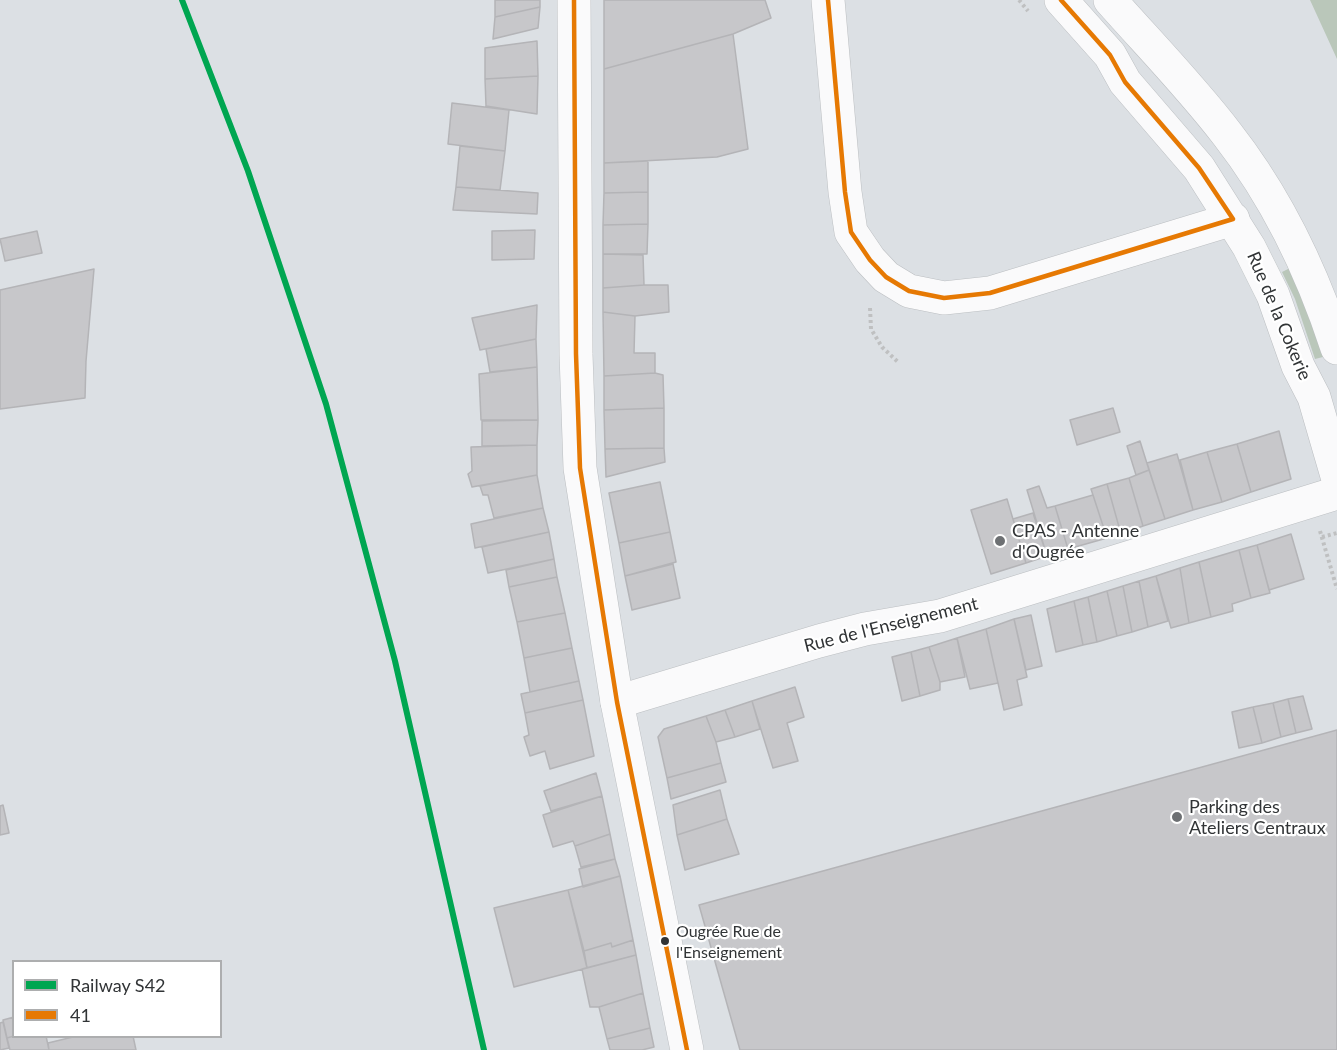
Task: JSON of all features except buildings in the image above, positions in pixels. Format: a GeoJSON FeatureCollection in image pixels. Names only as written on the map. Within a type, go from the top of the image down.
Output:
{"type":"FeatureCollection","features":[{"type":"Feature","properties":{"kind":"main road"},"geometry":{"type":"LineString","coordinates":[[574,0],[576,354],[580,468],[617,702],[687,1050]]}},
{"type":"Feature","properties":{"kind":"main road"},"geometry":{"type":"LineString","coordinates":[[828,0],[845,192],[851,232],[870,260],[886,278],[909,291],[944,298],[990,293],[1233,219]]}},
{"type":"Feature","properties":{"kind":"main road","name":"Rue de la Cokerie"},"geometry":{"type":"LineString","coordinates":[[1061,0],[1110,56],[1125,82],[1199,168],[1233,219],[1273,295],[1298,366],[1314,397],[1337,476]]}},
{"type":"Feature","properties":{"kind":"main road"},"geometry":{"type":"LineString","coordinates":[[1110,0],[1227,134],[1261,182],[1291,233],[1314,283],[1337,348]]}},
{"type":"Feature","properties":{"kind":"main road","name":"Rue de l'Enseignement"},"geometry":{"type":"LineString","coordinates":[[617,702],[819,641],[865,629],[940,616],[1337,493]]}},
{"type":"Feature","properties":{"kind":"path"},"geometry":{"type":"LineString","coordinates":[[870,306],[871,329],[882,347],[899,363]]}},
{"type":"Feature","properties":{"kind":"path"},"geometry":{"type":"LineString","coordinates":[[1318,521],[1337,589]]}},
{"type":"Feature","properties":{"kind":"path"},"geometry":{"type":"LineString","coordinates":[[1322,537],[1337,533]]}},
{"type":"Feature","properties":{"kind":"green space"},"geometry":{"type":"Polygon","coordinates":[[[1310,0],[1337,0],[1337,59],[1310,0]]]}},
{"type":"Feature","properties":{"kind":"green space"},"geometry":{"type":"Polygon","coordinates":[[[1292,267],[1327,356],[1315,359],[1295,299],[1282,272],[1292,267]]]}},
{"type":"Feature","properties":{"kind":"rail line","name":"S42"},"geometry":{"type":"LineString","coordinates":[[182,0],[248,171],[326,404],[395,661],[484,1050]]}},
{"type":"Feature","properties":{"kind":"transit line","name":"41"},"geometry":{"type":"LineString","coordinates":[[574,0],[576,354],[580,468],[617,702],[687,1050]]}},
{"type":"Feature","properties":{"kind":"transit line","name":"41"},"geometry":{"type":"LineString","coordinates":[[828,0],[845,192],[851,232],[870,260],[886,277],[909,291],[944,298],[990,293],[1233,219],[1199,168],[1125,82],[1110,55],[1061,0]]}},
{"type":"Feature","properties":{"kind":"place","name":"CPAS - Antenne d'Ougrée"},"geometry":{"type":"Point","coordinates":[1000,541]}},
{"type":"Feature","properties":{"kind":"place","name":"Parking des Ateliers Centraux"},"geometry":{"type":"Point","coordinates":[1177,817]}},
{"type":"Feature","properties":{"kind":"place","name":"Ougrée Rue de l'Enseignement"},"geometry":{"type":"Point","coordinates":[665,941]}}]}
